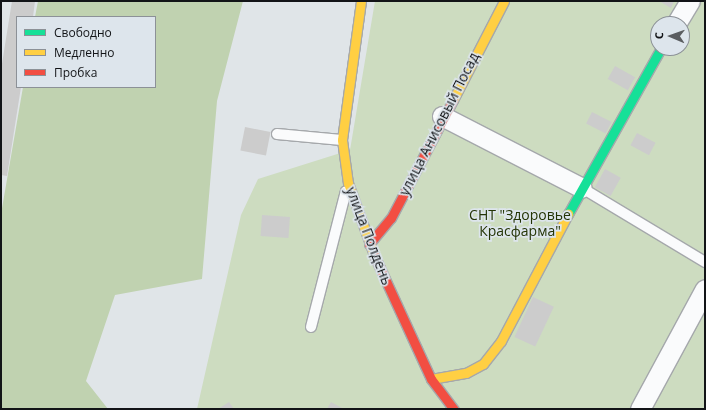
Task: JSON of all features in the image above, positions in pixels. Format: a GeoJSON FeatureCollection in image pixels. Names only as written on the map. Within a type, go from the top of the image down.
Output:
{"type":"FeatureCollection","features":[{"type":"Feature","properties":{"kind":"street","name":"улица Полдень"},"geometry":{"type":"LineString","coordinates":[[361,1],[342,140],[348,183],[369,244],[431,379],[454,409]]}},
{"type":"Feature","properties":{"kind":"street","name":"улица Анисовый Посад"},"geometry":{"type":"LineString","coordinates":[[369,244],[391,218],[442,116],[504,1]]}},
{"type":"Feature","properties":{"kind":"street"},"geometry":{"type":"LineString","coordinates":[[681,16],[690,1]]}},
{"type":"Feature","properties":{"kind":"street"},"geometry":{"type":"LineString","coordinates":[[431,379],[466,373],[483,364],[501,341],[582,188],[656,56]]}},
{"type":"Feature","properties":{"kind":"street"},"geometry":{"type":"LineString","coordinates":[[442,116],[582,188]]}},
{"type":"Feature","properties":{"kind":"street"},"geometry":{"type":"LineString","coordinates":[[640,409],[705,289]]}},
{"type":"Feature","properties":{"kind":"lane"},"geometry":{"type":"LineString","coordinates":[[277,134],[342,140]]}},
{"type":"Feature","properties":{"kind":"lane"},"geometry":{"type":"LineString","coordinates":[[311,327],[348,183]]}},
{"type":"Feature","properties":{"kind":"lane"},"geometry":{"type":"LineString","coordinates":[[582,188],[705,262]]}},
{"type":"Feature","properties":{"kind":"green space"},"geometry":{"type":"Polygon","coordinates":[[[38,1],[243,1],[217,101],[202,279],[115,295],[86,381],[108,409],[1,409],[1,214],[23,88],[156,88],[156,16],[35,16],[38,1]]]}},
{"type":"Feature","properties":{"kind":"green space","name":"СНТ \"Здоровье Красфарма\""},"geometry":{"type":"Polygon","coordinates":[[[375,1],[705,1],[705,409],[197,409],[241,215],[258,179],[350,150],[375,1]]]}},
{"type":"Feature","properties":{"kind":"building"},"geometry":{"type":"Polygon","coordinates":[[[12,1],[35,1],[33,16],[16,16],[16,88],[21,88],[7,176],[1,175],[1,70],[12,1]]]}},
{"type":"Feature","properties":{"kind":"building"},"geometry":{"type":"Polygon","coordinates":[[[659,1],[674,1],[671,8],[659,1]]]}},
{"type":"Feature","properties":{"kind":"building"},"geometry":{"type":"Polygon","coordinates":[[[615,66],[635,77],[628,90],[608,79],[615,66]]]}},
{"type":"Feature","properties":{"kind":"building"},"geometry":{"type":"Polygon","coordinates":[[[592,112],[612,122],[606,134],[586,124],[592,112]]]}},
{"type":"Feature","properties":{"kind":"building"},"geometry":{"type":"Polygon","coordinates":[[[245,127],[271,132],[266,156],[240,151],[245,127]]]}},
{"type":"Feature","properties":{"kind":"building"},"geometry":{"type":"Polygon","coordinates":[[[637,133],[656,143],[649,155],[630,145],[637,133]]]}},
{"type":"Feature","properties":{"kind":"building"},"geometry":{"type":"Polygon","coordinates":[[[605,169],[621,178],[611,196],[595,187],[605,169]]]}},
{"type":"Feature","properties":{"kind":"building"},"geometry":{"type":"Polygon","coordinates":[[[262,215],[290,217],[288,238],[261,236],[262,215]]]}},
{"type":"Feature","properties":{"kind":"building"},"geometry":{"type":"Polygon","coordinates":[[[533,297],[554,307],[535,347],[514,337],[533,297]]]}},
{"type":"Feature","properties":{"kind":"building"},"geometry":{"type":"Polygon","coordinates":[[[229,402],[234,409],[218,409],[229,402]]]}},
{"type":"Feature","properties":{"kind":"building"},"geometry":{"type":"Polygon","coordinates":[[[331,402],[344,409],[327,409],[331,402]]]}},
{"type":"Feature","properties":{"kind":"traffic: fast"},"geometry":{"type":"LineString","coordinates":[[568,214],[657,56]]}},
{"type":"Feature","properties":{"kind":"traffic: slow"},"geometry":{"type":"LineString","coordinates":[[361,1],[342,140],[348,183],[374,255]]}},
{"type":"Feature","properties":{"kind":"traffic: slow"},"geometry":{"type":"LineString","coordinates":[[453,100],[504,1]]}},
{"type":"Feature","properties":{"kind":"traffic: slow"},"geometry":{"type":"LineString","coordinates":[[431,379],[466,373],[483,364],[501,341],[568,214]]}},
{"type":"Feature","properties":{"kind":"traffic: jam"},"geometry":{"type":"LineString","coordinates":[[369,244],[391,218],[453,100]]}},
{"type":"Feature","properties":{"kind":"traffic: jam"},"geometry":{"type":"LineString","coordinates":[[374,255],[431,379],[454,409]]}}]}
